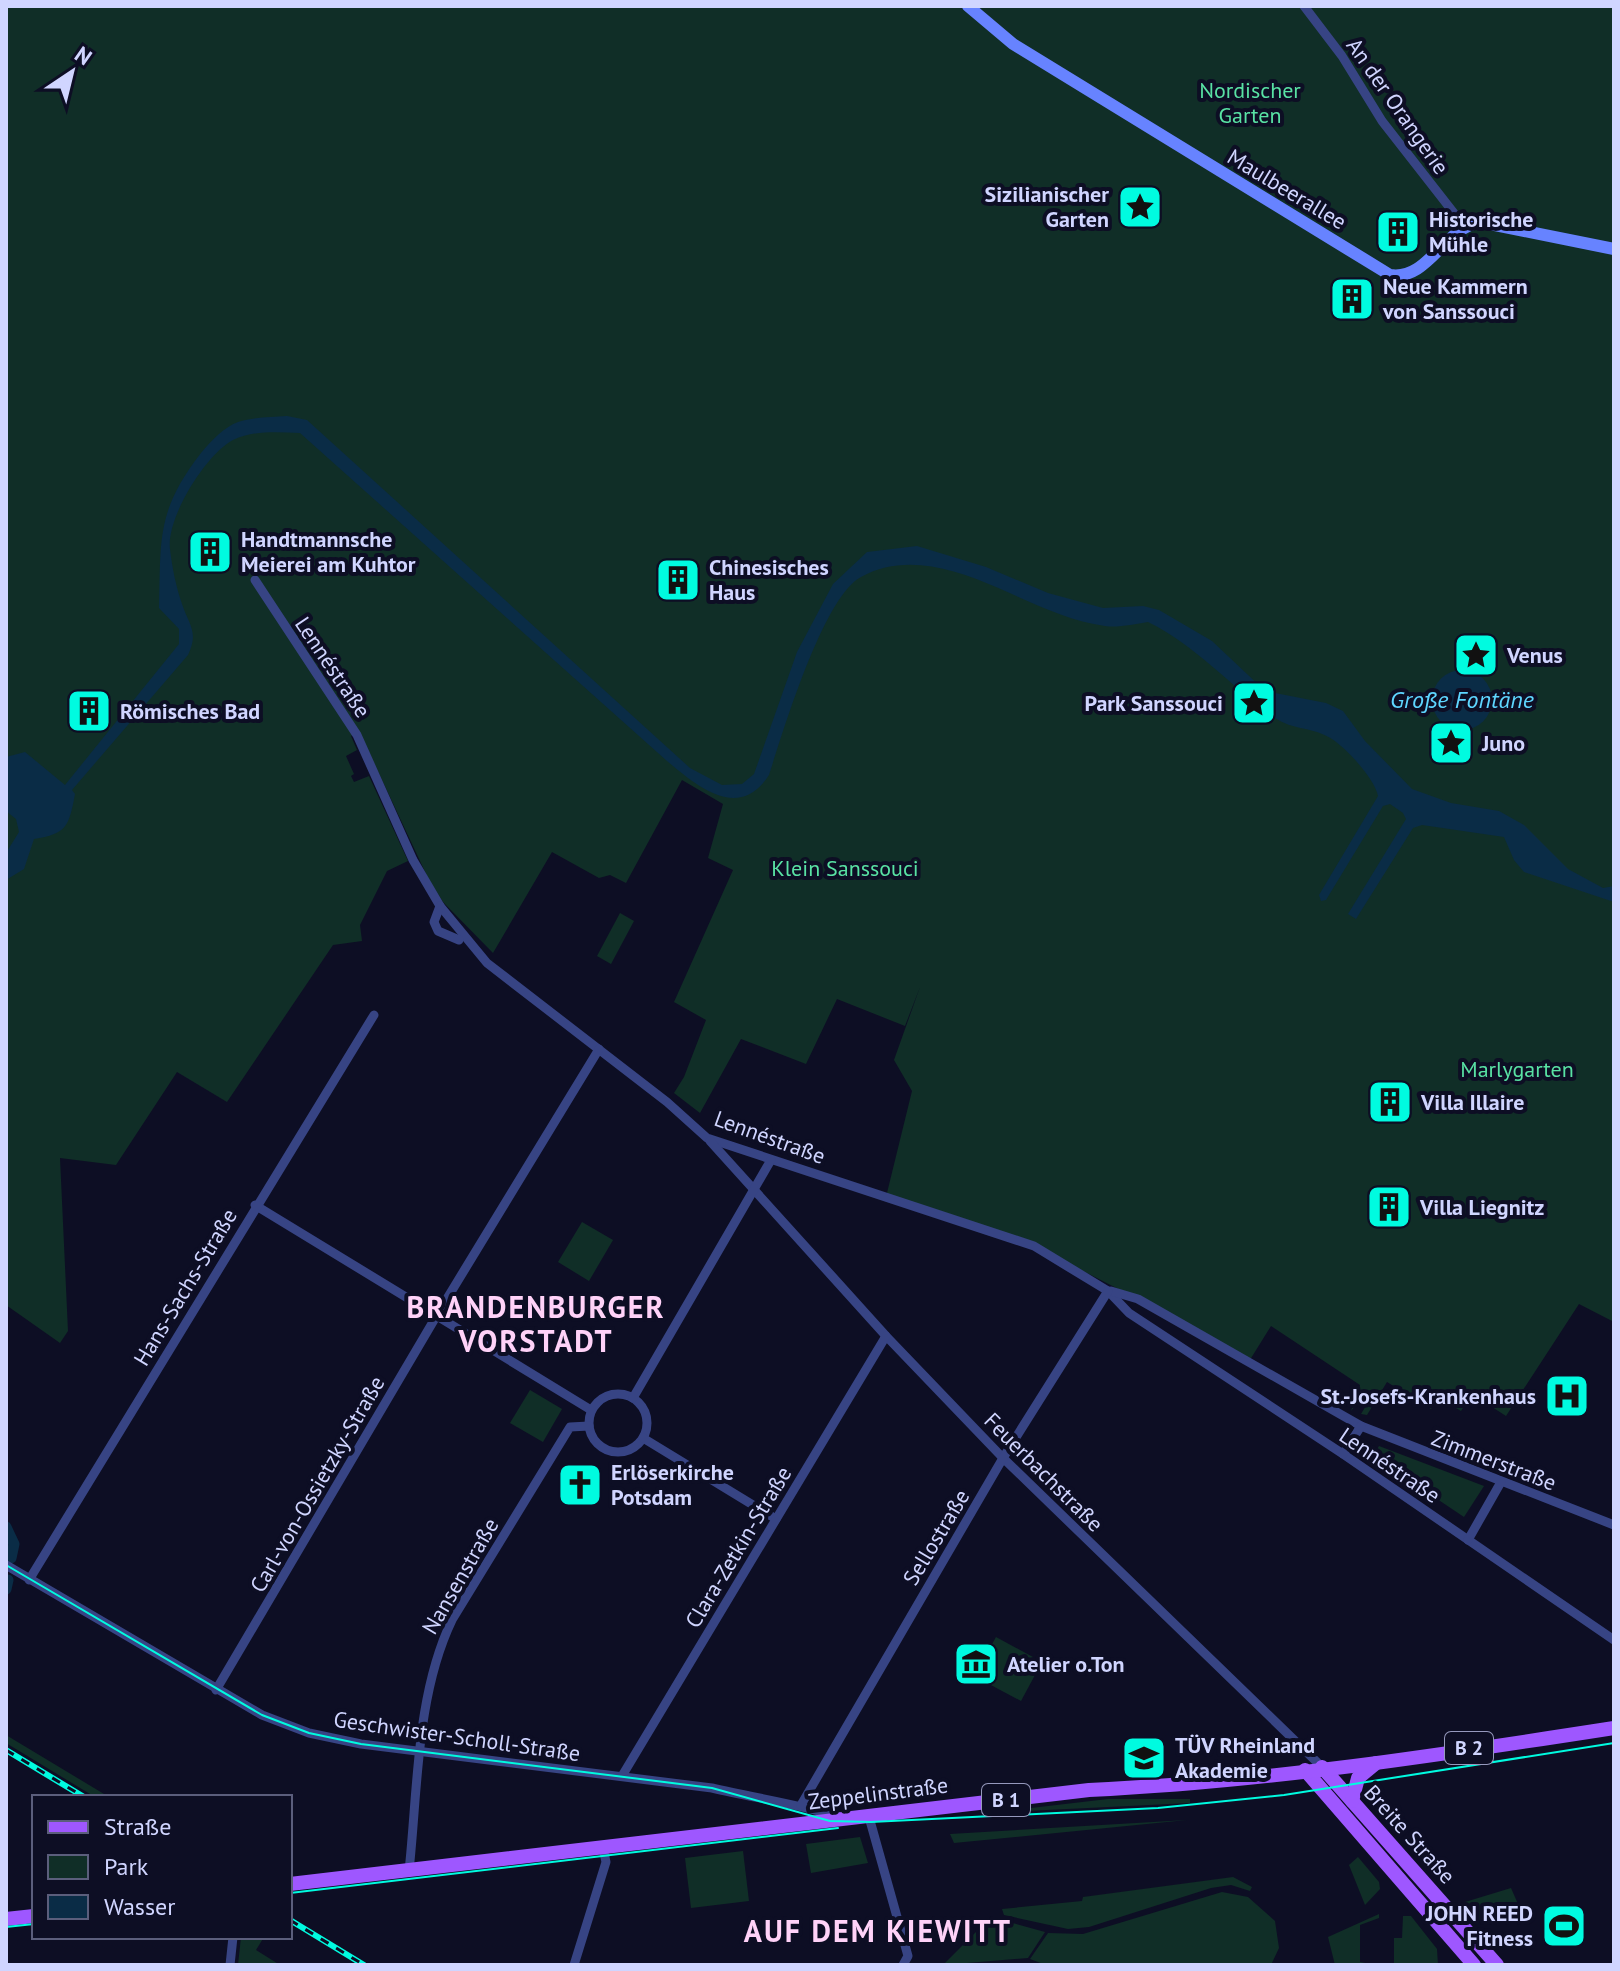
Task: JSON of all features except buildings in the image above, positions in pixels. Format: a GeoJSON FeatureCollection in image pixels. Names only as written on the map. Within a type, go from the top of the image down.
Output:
{"type":"FeatureCollection","features":[{"type":"Feature","properties":{"kind":"main road","name":"Zeppelinstraße"},"geometry":{"type":"LineString","coordinates":[[292,1884],[1089,1790],[1142,1789],[1305,1770],[1614,1728]]}},
{"type":"Feature","properties":{"kind":"main road"},"geometry":{"type":"LineString","coordinates":[[1352,1801],[1358,1778],[1381,1760]]}},
{"type":"Feature","properties":{"kind":"main road","name":"Breite Straße"},"geometry":{"type":"LineString","coordinates":[[1322,1767],[1497,1965]]}},
{"type":"Feature","properties":{"kind":"main road","name":"Breite Straße"},"geometry":{"type":"LineString","coordinates":[[1305,1770],[1474,1965]]}},
{"type":"Feature","properties":{"kind":"main road"},"geometry":{"type":"LineString","coordinates":[[6,1919],[32,1916]]}},
{"type":"Feature","properties":{"kind":"street","name":"Maulbeerallee"},"geometry":{"type":"LineString","coordinates":[[968,6],[1013,44],[1390,275],[1414,272],[1464,226]]}},
{"type":"Feature","properties":{"kind":"street","name":"An der Orangerie"},"geometry":{"type":"LineString","coordinates":[[1304,6],[1342,56],[1382,121],[1464,226]]}},
{"type":"Feature","properties":{"kind":"street"},"geometry":{"type":"LineString","coordinates":[[1464,226],[1489,222],[1614,249]]}},
{"type":"Feature","properties":{"kind":"street","name":"Lennéstraße"},"geometry":{"type":"LineString","coordinates":[[255,580],[357,735],[413,860],[459,942]]}},
{"type":"Feature","properties":{"kind":"street","name":"Lennéstraße"},"geometry":{"type":"LineString","coordinates":[[440,906],[434,922],[438,931],[459,942],[599,1049],[707,1138],[1023,1242],[1108,1291],[1138,1299],[1361,1426]]}},
{"type":"Feature","properties":{"kind":"street","name":"Hans-Sachs-Straße"},"geometry":{"type":"LineString","coordinates":[[29,1580],[255,1205],[374,1015]]}},
{"type":"Feature","properties":{"kind":"street","name":"Carl-von-Ossietzky-Straße"},"geometry":{"type":"LineString","coordinates":[[216,1690],[437,1315],[599,1049]]}},
{"type":"Feature","properties":{"kind":"street","name":"Feuerbachstraße"},"geometry":{"type":"LineString","coordinates":[[707,1138],[752,1192],[1003,1458],[1322,1767]]}},
{"type":"Feature","properties":{"kind":"street"},"geometry":{"type":"LineString","coordinates":[[633,1398],[771,1160]]}},
{"type":"Feature","properties":{"kind":"street"},"geometry":{"type":"LineString","coordinates":[[255,1205],[591,1410]]}},
{"type":"Feature","properties":{"kind":"street","name":"Lennéstraße"},"geometry":{"type":"LineString","coordinates":[[1108,1291],[1129,1313],[1343,1454],[1614,1640]]}},
{"type":"Feature","properties":{"kind":"street","name":"Sellostraße"},"geometry":{"type":"LineString","coordinates":[[801,1805],[1003,1458],[1108,1291]]}},
{"type":"Feature","properties":{"kind":"street","name":"Clara-Zetkin-Straße"},"geometry":{"type":"LineString","coordinates":[[622,1776],[886,1336]]}},
{"type":"Feature","properties":{"kind":"street"},"geometry":{"type":"LineString","coordinates":[[614,1394],[633,1398],[645,1412],[647,1421],[643,1438],[629,1450],[611,1451],[596,1442],[589,1426],[591,1410],[605,1396],[614,1394]]}},
{"type":"Feature","properties":{"kind":"street","name":"Nansenstraße"},"geometry":{"type":"LineString","coordinates":[[409,1871],[432,1674],[452,1620],[570,1427],[589,1426]]}},
{"type":"Feature","properties":{"kind":"street"},"geometry":{"type":"LineString","coordinates":[[1343,1454],[1361,1426]]}},
{"type":"Feature","properties":{"kind":"street","name":"Zimmerstraße"},"geometry":{"type":"LineString","coordinates":[[1361,1426],[1614,1525]]}},
{"type":"Feature","properties":{"kind":"street"},"geometry":{"type":"LineString","coordinates":[[643,1438],[776,1519]]}},
{"type":"Feature","properties":{"kind":"street"},"geometry":{"type":"LineString","coordinates":[[1468,1540],[1501,1482]]}},
{"type":"Feature","properties":{"kind":"street","name":"Geschwister-Scholl-Straße"},"geometry":{"type":"LineString","coordinates":[[6,1565],[216,1690],[262,1715],[309,1733],[422,1752],[622,1776],[801,1805],[847,1819]]}},
{"type":"Feature","properties":{"kind":"street"},"geometry":{"type":"LineString","coordinates":[[869,1817],[908,1956],[903,1965]]}},
{"type":"Feature","properties":{"kind":"street"},"geometry":{"type":"LineString","coordinates":[[574,1965],[606,1862],[603,1848]]}},
{"type":"Feature","properties":{"kind":"street"},"geometry":{"type":"LineString","coordinates":[[230,1965],[233,1939]]}},
{"type":"Feature","properties":{"kind":"green space","name":"Park Sanssouci"},"geometry":{"type":"Polygon","coordinates":[[[6,6],[1614,6],[1614,1322],[1579,1304],[1506,1416],[1472,1394],[1461,1411],[1439,1398],[1431,1409],[1387,1382],[1367,1415],[1361,1414],[1373,1394],[1367,1391],[1351,1411],[1360,1385],[1271,1326],[1248,1363],[1138,1299],[1034,1246],[886,1197],[912,1091],[894,1060],[920,987],[905,1026],[837,999],[806,1064],[741,1039],[700,1113],[674,1093],[684,1077],[706,1020],[674,1002],[733,870],[708,858],[723,804],[682,780],[626,883],[610,875],[599,878],[552,852],[493,953],[443,902],[428,878],[359,731],[351,736],[357,750],[346,756],[354,774],[351,776],[354,782],[369,776],[408,861],[387,871],[360,925],[362,941],[333,945],[227,1102],[177,1072],[116,1165],[60,1158],[68,1331],[60,1343],[6,1305],[6,6]]]}},
{"type":"Feature","properties":{"kind":"green space"},"geometry":{"type":"Polygon","coordinates":[[[620,913],[634,921],[611,964],[597,956],[620,913]]]}},
{"type":"Feature","properties":{"kind":"green space"},"geometry":{"type":"Polygon","coordinates":[[[582,1222],[613,1240],[589,1281],[558,1262],[582,1222]]]}},
{"type":"Feature","properties":{"kind":"green space"},"geometry":{"type":"Polygon","coordinates":[[[530,1390],[562,1409],[543,1442],[510,1423],[530,1390]]]}},
{"type":"Feature","properties":{"kind":"green space"},"geometry":{"type":"Polygon","coordinates":[[[1379,1446],[1484,1486],[1464,1517],[1373,1456],[1379,1446]]]}},
{"type":"Feature","properties":{"kind":"green space"},"geometry":{"type":"Polygon","coordinates":[[[996,1637],[1042,1662],[1021,1701],[974,1676],[996,1637]]]}},
{"type":"Feature","properties":{"kind":"green space"},"geometry":{"type":"Polygon","coordinates":[[[6,1735],[106,1795],[92,1795],[6,1743],[6,1735]]]}},
{"type":"Feature","properties":{"kind":"green space"},"geometry":{"type":"Polygon","coordinates":[[[1108,1799],[1190,1799],[1190,1803],[987,1813],[1108,1799]]]}},
{"type":"Feature","properties":{"kind":"green space"},"geometry":{"type":"Polygon","coordinates":[[[1187,1820],[954,1843],[950,1834],[1187,1820]]]}},
{"type":"Feature","properties":{"kind":"green space"},"geometry":{"type":"Polygon","coordinates":[[[860,1837],[868,1863],[811,1873],[806,1844],[860,1837]]]}},
{"type":"Feature","properties":{"kind":"green space"},"geometry":{"type":"Polygon","coordinates":[[[743,1851],[749,1901],[691,1908],[685,1858],[743,1851]]]}},
{"type":"Feature","properties":{"kind":"green space"},"geometry":{"type":"Polygon","coordinates":[[[1358,1857],[1379,1882],[1380,1889],[1365,1905],[1349,1865],[1358,1857]]]}},
{"type":"Feature","properties":{"kind":"green space"},"geometry":{"type":"Polygon","coordinates":[[[1233,1877],[1252,1887],[1250,1891],[1231,1885],[1211,1888],[1089,1927],[1068,1929],[1004,1915],[1002,1909],[1082,1901],[1083,1897],[1233,1877]]]}},
{"type":"Feature","properties":{"kind":"green space"},"geometry":{"type":"Polygon","coordinates":[[[1511,1888],[1518,1904],[1480,1921],[1465,1902],[1511,1888]]]}},
{"type":"Feature","properties":{"kind":"green space"},"geometry":{"type":"Polygon","coordinates":[[[1222,1892],[1248,1897],[1275,1921],[1279,1948],[1271,1965],[1046,1965],[1030,1959],[1048,1933],[1083,1934],[1222,1892]]]}},
{"type":"Feature","properties":{"kind":"green space"},"geometry":{"type":"Polygon","coordinates":[[[1379,1914],[1379,1918],[1360,1925],[1360,1962],[1376,1965],[1335,1965],[1328,1937],[1379,1914]]]}},
{"type":"Feature","properties":{"kind":"green space"},"geometry":{"type":"Polygon","coordinates":[[[1403,1916],[1411,1916],[1437,1949],[1438,1965],[1394,1965],[1394,1938],[1402,1938],[1403,1916]]]}},
{"type":"Feature","properties":{"kind":"green space"},"geometry":{"type":"Polygon","coordinates":[[[1009,1922],[1045,1932],[1028,1958],[943,1965],[981,1927],[1009,1922]]]}},
{"type":"Feature","properties":{"kind":"green space"},"geometry":{"type":"Polygon","coordinates":[[[241,1939],[263,1939],[256,1950],[280,1965],[238,1965],[241,1939]]]}},
{"type":"Feature","properties":{"kind":"water"},"geometry":{"type":"Polygon","coordinates":[[[287,416],[307,420],[690,768],[722,785],[742,784],[754,774],[797,652],[833,584],[867,552],[917,546],[986,567],[1048,593],[1103,608],[1143,606],[1159,610],[1212,641],[1265,691],[1326,703],[1343,711],[1365,741],[1412,789],[1451,803],[1499,811],[1524,825],[1568,869],[1603,888],[1614,886],[1614,902],[1524,872],[1514,860],[1504,837],[1422,825],[1413,828],[1356,919],[1348,914],[1406,819],[1390,804],[1383,806],[1326,900],[1321,901],[1319,895],[1378,796],[1366,773],[1338,744],[1318,732],[1275,718],[1198,655],[1148,622],[1115,626],[1091,624],[963,574],[929,566],[895,566],[878,570],[861,577],[847,589],[833,610],[806,667],[769,775],[757,789],[745,796],[731,798],[718,795],[691,780],[667,761],[300,433],[275,432],[249,435],[222,447],[190,488],[170,536],[173,570],[193,634],[188,655],[72,790],[75,794],[73,805],[65,827],[34,839],[24,869],[6,880],[6,853],[19,832],[16,819],[6,811],[6,757],[25,752],[65,785],[179,644],[179,629],[159,608],[160,563],[168,509],[186,473],[209,444],[233,424],[250,419],[287,416]]]}},
{"type":"Feature","properties":{"kind":"water","name":"Große Fontäne"},"geometry":{"type":"Polygon","coordinates":[[[1462,670],[1474,672],[1483,679],[1490,688],[1490,712],[1483,721],[1474,728],[1462,730],[1450,728],[1441,721],[1434,712],[1432,700],[1434,688],[1441,679],[1450,672],[1462,670]]]}},
{"type":"Feature","properties":{"kind":"waterway"},"geometry":{"type":"LineString","coordinates":[[6,1527],[14,1544],[11,1558]]}},
{"type":"Feature","properties":{"kind":"waterway"},"geometry":{"type":"LineString","coordinates":[[6,1589],[8,1580]]}},
{"type":"Feature","properties":{"kind":"tram line"},"geometry":{"type":"LineString","coordinates":[[6,1565],[262,1715],[309,1733],[361,1744],[712,1788],[830,1821],[871,1822],[1158,1808],[1284,1795],[1614,1743]]}},
{"type":"Feature","properties":{"kind":"tram line"},"geometry":{"type":"LineString","coordinates":[[292,1893],[838,1828]]}},
{"type":"Feature","properties":{"kind":"tram line"},"geometry":{"type":"LineString","coordinates":[[6,1927],[32,1924]]}},
{"type":"Feature","properties":{"kind":"railway"},"geometry":{"type":"LineString","coordinates":[[6,1750],[81,1795]]}},
{"type":"Feature","properties":{"kind":"railway"},"geometry":{"type":"LineString","coordinates":[[292,1921],[364,1965]]}},
{"type":"Feature","properties":{"kind":"place","name":"Sizilianischer Garten"},"geometry":{"type":"Point","coordinates":[1140,207]}},
{"type":"Feature","properties":{"kind":"place","name":"Historische Mühle"},"geometry":{"type":"Point","coordinates":[1398,232]}},
{"type":"Feature","properties":{"kind":"place","name":"Neue Kammern von Sanssouci"},"geometry":{"type":"Point","coordinates":[1352,299]}},
{"type":"Feature","properties":{"kind":"place","name":"Handtmannsche Meierei am Kuhtor"},"geometry":{"type":"Point","coordinates":[210,552]}},
{"type":"Feature","properties":{"kind":"place","name":"Chinesisches Haus"},"geometry":{"type":"Point","coordinates":[678,580]}},
{"type":"Feature","properties":{"kind":"place","name":"Venus"},"geometry":{"type":"Point","coordinates":[1476,655]}},
{"type":"Feature","properties":{"kind":"place","name":"Park Sanssouci"},"geometry":{"type":"Point","coordinates":[1254,703]}},
{"type":"Feature","properties":{"kind":"place","name":"Römisches Bad"},"geometry":{"type":"Point","coordinates":[89,711]}},
{"type":"Feature","properties":{"kind":"place","name":"Juno"},"geometry":{"type":"Point","coordinates":[1451,743]}},
{"type":"Feature","properties":{"kind":"place","name":"Villa Illaire"},"geometry":{"type":"Point","coordinates":[1390,1102]}},
{"type":"Feature","properties":{"kind":"place","name":"Villa Liegnitz"},"geometry":{"type":"Point","coordinates":[1389,1207]}},
{"type":"Feature","properties":{"kind":"place","name":"St.-Josefs-Krankenhaus"},"geometry":{"type":"Point","coordinates":[1567,1396]}},
{"type":"Feature","properties":{"kind":"place","name":"Erlöserkirche Potsdam"},"geometry":{"type":"Point","coordinates":[580,1485]}},
{"type":"Feature","properties":{"kind":"place","name":"Atelier o.Ton"},"geometry":{"type":"Point","coordinates":[976,1664]}},
{"type":"Feature","properties":{"kind":"place","name":"TÜV Rheinland Akademie"},"geometry":{"type":"Point","coordinates":[1144,1758]}},
{"type":"Feature","properties":{"kind":"place","name":"JOHN REED Fitness"},"geometry":{"type":"Point","coordinates":[1564,1926]}},
{"type":"Feature","properties":{"kind":"district","name":"BRANDENBURGER VORSTADT"},"geometry":{"type":"Point","coordinates":[536,1325]}},
{"type":"Feature","properties":{"kind":"district","name":"AUF DEM KIEWITT"},"geometry":{"type":"Point","coordinates":[878,1932]}},
{"type":"Feature","properties":{"kind":"park label","name":"Nordischer Garten"},"geometry":{"type":"Point","coordinates":[1250,102]}},
{"type":"Feature","properties":{"kind":"park label","name":"Klein Sanssouci"},"geometry":{"type":"Point","coordinates":[845,868]}},
{"type":"Feature","properties":{"kind":"park label","name":"Marlygarten"},"geometry":{"type":"Point","coordinates":[1517,1069]}}]}
